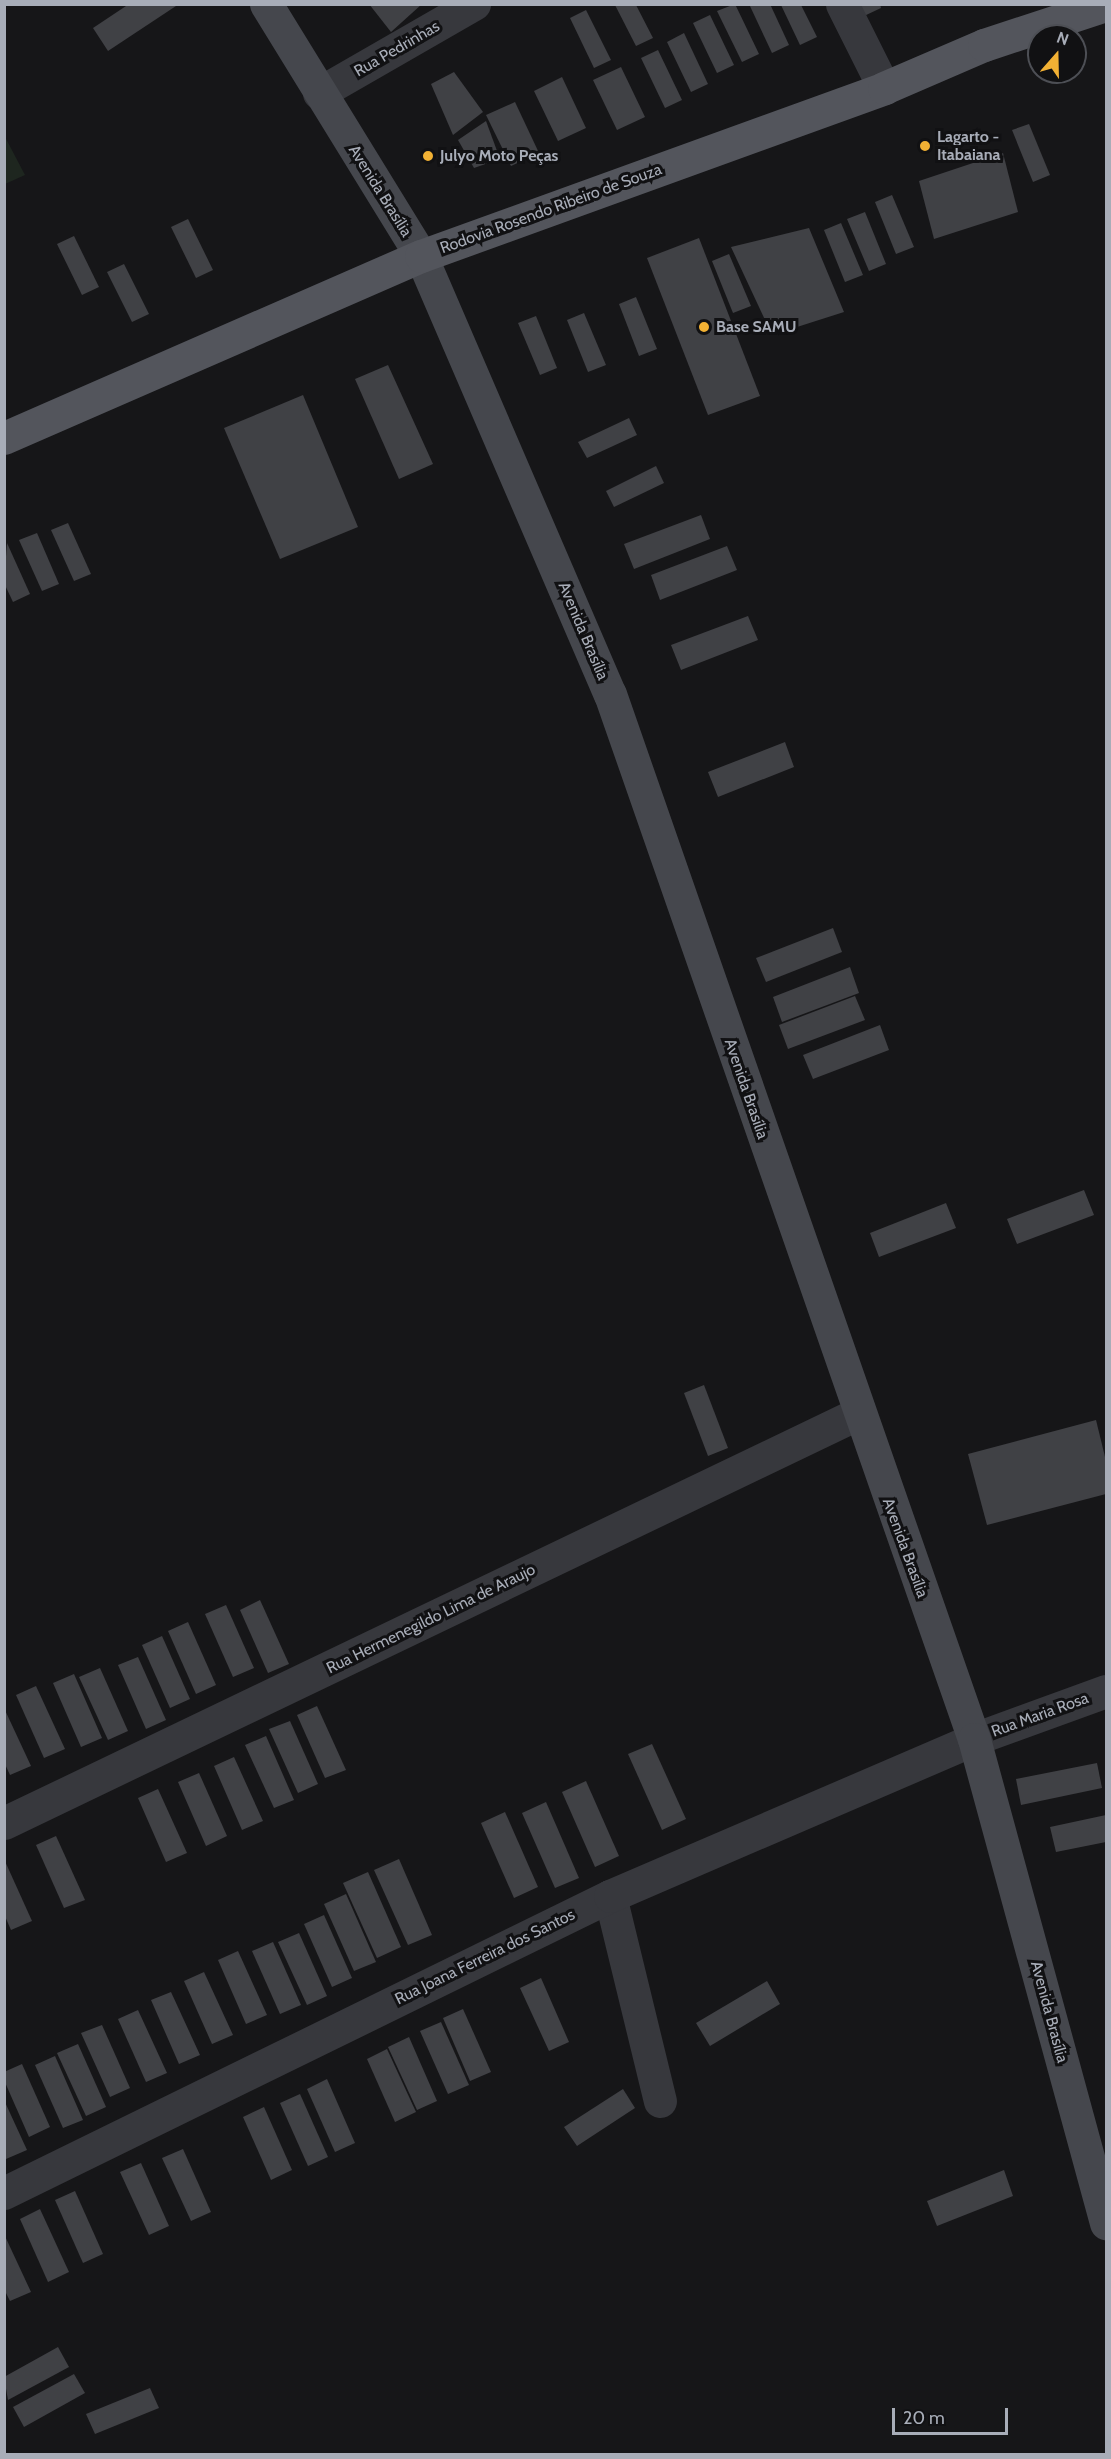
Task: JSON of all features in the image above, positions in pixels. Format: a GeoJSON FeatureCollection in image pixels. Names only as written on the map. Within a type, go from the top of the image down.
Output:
{"type":"FeatureCollection","features":[{"type":"Feature","properties":{"kind":"main road","name":"Avenida Brasília"},"geometry":{"type":"LineString","coordinates":[[266,4],[421,256],[610,694],[857,1414],[974,1739],[1107,2223]]}},
{"type":"Feature","properties":{"kind":"main road","name":"Rodovia Rosendo Ribeiro de Souza"},"geometry":{"type":"LineString","coordinates":[[4,438],[421,256],[884,88],[984,45],[1107,5]]}},
{"type":"Feature","properties":{"kind":"street","name":"Rua Pedrinhas"},"geometry":{"type":"LineString","coordinates":[[320,93],[474,4]]}},
{"type":"Feature","properties":{"kind":"street"},"geometry":{"type":"LineString","coordinates":[[842,4],[884,88]]}},
{"type":"Feature","properties":{"kind":"street","name":"Rua Hermenegildo Lima de Araujo"},"geometry":{"type":"LineString","coordinates":[[4,1823],[857,1414]]}},
{"type":"Feature","properties":{"kind":"street","name":"Rua Maria Rosa"},"geometry":{"type":"LineString","coordinates":[[974,1739],[1107,1691]]}},
{"type":"Feature","properties":{"kind":"street","name":"Rua Joana Ferreira dos Santos"},"geometry":{"type":"LineString","coordinates":[[4,2193],[610,1896],[974,1739]]}},
{"type":"Feature","properties":{"kind":"street"},"geometry":{"type":"LineString","coordinates":[[610,1896],[660,2101]]}},
{"type":"Feature","properties":{"kind":"shaded area"},"geometry":{"type":"Polygon","coordinates":[[[4,135],[25,175],[5,184],[4,184],[4,135]]]}},
{"type":"Feature","properties":{"kind":"building"},"geometry":{"type":"Polygon","coordinates":[[[129,4],[176,6],[108,51],[93,28],[129,4]]]}},
{"type":"Feature","properties":{"kind":"building"},"geometry":{"type":"Polygon","coordinates":[[[369,4],[422,4],[391,32],[369,4]]]}},
{"type":"Feature","properties":{"kind":"building"},"geometry":{"type":"Polygon","coordinates":[[[735,4],[759,54],[742,62],[717,11],[735,4]]]}},
{"type":"Feature","properties":{"kind":"building"},"geometry":{"type":"Polygon","coordinates":[[[749,4],[770,4],[789,45],[772,53],[749,4]]]}},
{"type":"Feature","properties":{"kind":"building"},"geometry":{"type":"Polygon","coordinates":[[[859,4],[880,4],[881,8],[864,16],[859,4]]]}},
{"type":"Feature","properties":{"kind":"building"},"geometry":{"type":"Polygon","coordinates":[[[615,5],[636,5],[653,38],[636,46],[615,5]]]}},
{"type":"Feature","properties":{"kind":"building"},"geometry":{"type":"Polygon","coordinates":[[[781,5],[801,5],[817,37],[800,45],[781,5]]]}},
{"type":"Feature","properties":{"kind":"building"},"geometry":{"type":"Polygon","coordinates":[[[586,10],[611,60],[594,68],[570,18],[586,10]]]}},
{"type":"Feature","properties":{"kind":"building"},"geometry":{"type":"Polygon","coordinates":[[[710,15],[734,65],[717,73],[693,23],[710,15]]]}},
{"type":"Feature","properties":{"kind":"building"},"geometry":{"type":"Polygon","coordinates":[[[684,33],[708,84],[691,92],[667,42],[684,33]]]}},
{"type":"Feature","properties":{"kind":"building"},"geometry":{"type":"Polygon","coordinates":[[[658,50],[682,100],[665,108],[641,58],[658,50]]]}},
{"type":"Feature","properties":{"kind":"building"},"geometry":{"type":"Polygon","coordinates":[[[621,67],[645,117],[617,130],[593,80],[621,67]]]}},
{"type":"Feature","properties":{"kind":"building"},"geometry":{"type":"Polygon","coordinates":[[[454,72],[483,112],[453,135],[431,84],[454,72]]]}},
{"type":"Feature","properties":{"kind":"building"},"geometry":{"type":"Polygon","coordinates":[[[562,77],[586,128],[558,141],[534,91],[562,77]]]}},
{"type":"Feature","properties":{"kind":"building"},"geometry":{"type":"Polygon","coordinates":[[[515,102],[539,153],[511,166],[486,115],[515,102]]]}},
{"type":"Feature","properties":{"kind":"building"},"geometry":{"type":"Polygon","coordinates":[[[486,121],[500,159],[474,168],[458,140],[486,121]]]}},
{"type":"Feature","properties":{"kind":"building"},"geometry":{"type":"Polygon","coordinates":[[[1029,124],[1050,175],[1033,182],[1012,130],[1029,124]]]}},
{"type":"Feature","properties":{"kind":"building"},"geometry":{"type":"Polygon","coordinates":[[[1003,153],[1018,212],[934,239],[919,181],[1003,153]]]}},
{"type":"Feature","properties":{"kind":"building"},"geometry":{"type":"Polygon","coordinates":[[[892,195],[914,247],[896,254],[875,202],[892,195]]]}},
{"type":"Feature","properties":{"kind":"building"},"geometry":{"type":"Polygon","coordinates":[[[865,212],[886,264],[869,271],[847,219],[865,212]]]}},
{"type":"Feature","properties":{"kind":"building"},"geometry":{"type":"Polygon","coordinates":[[[188,219],[213,270],[196,278],[171,227],[188,219]]]}},
{"type":"Feature","properties":{"kind":"building"},"geometry":{"type":"Polygon","coordinates":[[[841,223],[863,275],[845,282],[824,230],[841,223]]]}},
{"type":"Feature","properties":{"kind":"building"},"geometry":{"type":"Polygon","coordinates":[[[809,228],[844,312],[772,335],[731,247],[809,228]]]}},
{"type":"Feature","properties":{"kind":"building"},"geometry":{"type":"Polygon","coordinates":[[[74,236],[99,287],[82,295],[57,244],[74,236]]]}},
{"type":"Feature","properties":{"kind":"building","name":"Base SAMU"},"geometry":{"type":"Polygon","coordinates":[[[699,238],[760,396],[708,415],[647,258],[699,238]]]}},
{"type":"Feature","properties":{"kind":"building"},"geometry":{"type":"Polygon","coordinates":[[[729,254],[751,306],[733,313],[712,261],[729,254]]]}},
{"type":"Feature","properties":{"kind":"building"},"geometry":{"type":"Polygon","coordinates":[[[124,264],[149,314],[132,322],[107,272],[124,264]]]}},
{"type":"Feature","properties":{"kind":"building"},"geometry":{"type":"Polygon","coordinates":[[[636,297],[657,349],[639,356],[619,304],[636,297]]]}},
{"type":"Feature","properties":{"kind":"building"},"geometry":{"type":"Polygon","coordinates":[[[584,313],[606,365],[588,372],[567,320],[584,313]]]}},
{"type":"Feature","properties":{"kind":"building"},"geometry":{"type":"Polygon","coordinates":[[[536,316],[557,368],[540,375],[518,323],[536,316]]]}},
{"type":"Feature","properties":{"kind":"building"},"geometry":{"type":"Polygon","coordinates":[[[388,365],[433,464],[399,479],[355,379],[388,365]]]}},
{"type":"Feature","properties":{"kind":"building"},"geometry":{"type":"Polygon","coordinates":[[[303,395],[358,527],[280,559],[224,428],[303,395]]]}},
{"type":"Feature","properties":{"kind":"building"},"geometry":{"type":"Polygon","coordinates":[[[629,418],[637,435],[587,458],[578,442],[629,418]]]}},
{"type":"Feature","properties":{"kind":"building"},"geometry":{"type":"Polygon","coordinates":[[[656,466],[664,483],[614,507],[606,491],[656,466]]]}},
{"type":"Feature","properties":{"kind":"building"},"geometry":{"type":"Polygon","coordinates":[[[701,515],[710,539],[634,569],[624,544],[701,515]]]}},
{"type":"Feature","properties":{"kind":"building"},"geometry":{"type":"Polygon","coordinates":[[[68,523],[91,574],[74,581],[51,530],[68,523]]]}},
{"type":"Feature","properties":{"kind":"building"},"geometry":{"type":"Polygon","coordinates":[[[37,533],[59,584],[42,591],[19,540],[37,533]]]}},
{"type":"Feature","properties":{"kind":"building"},"geometry":{"type":"Polygon","coordinates":[[[7,543],[30,594],[13,602],[4,583],[7,543]]]}},
{"type":"Feature","properties":{"kind":"building"},"geometry":{"type":"Polygon","coordinates":[[[727,546],[737,570],[660,600],[651,575],[727,546]]]}},
{"type":"Feature","properties":{"kind":"building"},"geometry":{"type":"Polygon","coordinates":[[[748,616],[758,640],[681,670],[671,645],[748,616]]]}},
{"type":"Feature","properties":{"kind":"building"},"geometry":{"type":"Polygon","coordinates":[[[785,742],[794,767],[718,797],[708,772],[785,742]]]}},
{"type":"Feature","properties":{"kind":"building"},"geometry":{"type":"Polygon","coordinates":[[[833,928],[842,952],[766,982],[756,958],[833,928]]]}},
{"type":"Feature","properties":{"kind":"building"},"geometry":{"type":"Polygon","coordinates":[[[850,967],[859,993],[782,1022],[773,997],[850,967]]]}},
{"type":"Feature","properties":{"kind":"building"},"geometry":{"type":"Polygon","coordinates":[[[855,996],[865,1020],[788,1049],[779,1025],[855,996]]]}},
{"type":"Feature","properties":{"kind":"building"},"geometry":{"type":"Polygon","coordinates":[[[880,1025],[889,1050],[813,1079],[803,1055],[880,1025]]]}},
{"type":"Feature","properties":{"kind":"building"},"geometry":{"type":"Polygon","coordinates":[[[1084,1190],[1094,1215],[1017,1244],[1007,1219],[1084,1190]]]}},
{"type":"Feature","properties":{"kind":"building"},"geometry":{"type":"Polygon","coordinates":[[[946,1203],[956,1228],[879,1257],[870,1233],[946,1203]]]}},
{"type":"Feature","properties":{"kind":"building"},"geometry":{"type":"Polygon","coordinates":[[[704,1385],[728,1448],[708,1456],[684,1393],[704,1385]]]}},
{"type":"Feature","properties":{"kind":"building"},"geometry":{"type":"Polygon","coordinates":[[[1096,1420],[1106,1461],[1106,1494],[987,1525],[968,1454],[1096,1420]]]}},
{"type":"Feature","properties":{"kind":"building"},"geometry":{"type":"Polygon","coordinates":[[[260,1600],[289,1664],[268,1673],[240,1610],[260,1600]]]}},
{"type":"Feature","properties":{"kind":"building"},"geometry":{"type":"Polygon","coordinates":[[[226,1605],[254,1668],[233,1677],[205,1614],[226,1605]]]}},
{"type":"Feature","properties":{"kind":"building"},"geometry":{"type":"Polygon","coordinates":[[[188,1622],[216,1685],[196,1694],[168,1631],[188,1622]]]}},
{"type":"Feature","properties":{"kind":"building"},"geometry":{"type":"Polygon","coordinates":[[[162,1636],[190,1699],[170,1708],[142,1645],[162,1636]]]}},
{"type":"Feature","properties":{"kind":"building"},"geometry":{"type":"Polygon","coordinates":[[[138,1657],[166,1720],[146,1729],[118,1665],[138,1657]]]}},
{"type":"Feature","properties":{"kind":"building"},"geometry":{"type":"Polygon","coordinates":[[[100,1668],[128,1731],[108,1740],[79,1677],[100,1668]]]}},
{"type":"Feature","properties":{"kind":"building"},"geometry":{"type":"Polygon","coordinates":[[[74,1674],[102,1738],[81,1747],[53,1683],[74,1674]]]}},
{"type":"Feature","properties":{"kind":"building"},"geometry":{"type":"Polygon","coordinates":[[[36,1686],[65,1749],[44,1758],[16,1695],[36,1686]]]}},
{"type":"Feature","properties":{"kind":"building"},"geometry":{"type":"Polygon","coordinates":[[[317,1706],[346,1770],[325,1778],[297,1715],[317,1706]]]}},
{"type":"Feature","properties":{"kind":"building"},"geometry":{"type":"Polygon","coordinates":[[[4,1708],[31,1766],[10,1775],[4,1762],[4,1708]]]}},
{"type":"Feature","properties":{"kind":"building"},"geometry":{"type":"Polygon","coordinates":[[[290,1721],[318,1784],[298,1793],[269,1729],[290,1721]]]}},
{"type":"Feature","properties":{"kind":"building"},"geometry":{"type":"Polygon","coordinates":[[[266,1736],[294,1800],[274,1808],[245,1745],[266,1736]]]}},
{"type":"Feature","properties":{"kind":"building"},"geometry":{"type":"Polygon","coordinates":[[[652,1744],[686,1819],[662,1830],[628,1754],[652,1744]]]}},
{"type":"Feature","properties":{"kind":"building"},"geometry":{"type":"Polygon","coordinates":[[[234,1757],[263,1821],[242,1830],[214,1766],[234,1757]]]}},
{"type":"Feature","properties":{"kind":"building"},"geometry":{"type":"Polygon","coordinates":[[[1097,1763],[1102,1788],[1021,1805],[1016,1779],[1097,1763]]]}},
{"type":"Feature","properties":{"kind":"building"},"geometry":{"type":"Polygon","coordinates":[[[199,1773],[227,1836],[206,1846],[178,1782],[199,1773]]]}},
{"type":"Feature","properties":{"kind":"building"},"geometry":{"type":"Polygon","coordinates":[[[586,1781],[619,1856],[595,1867],[562,1792],[586,1781]]]}},
{"type":"Feature","properties":{"kind":"building"},"geometry":{"type":"Polygon","coordinates":[[[158,1789],[187,1853],[166,1862],[138,1798],[158,1789]]]}},
{"type":"Feature","properties":{"kind":"building"},"geometry":{"type":"Polygon","coordinates":[[[546,1802],[579,1878],[555,1888],[522,1813],[546,1802]]]}},
{"type":"Feature","properties":{"kind":"building"},"geometry":{"type":"Polygon","coordinates":[[[505,1812],[538,1887],[514,1898],[481,1823],[505,1812]]]}},
{"type":"Feature","properties":{"kind":"building"},"geometry":{"type":"Polygon","coordinates":[[[1106,1815],[1106,1842],[1056,1852],[1050,1827],[1106,1815]]]}},
{"type":"Feature","properties":{"kind":"building"},"geometry":{"type":"Polygon","coordinates":[[[56,1836],[85,1900],[64,1908],[36,1845],[56,1836]]]}},
{"type":"Feature","properties":{"kind":"building"},"geometry":{"type":"Polygon","coordinates":[[[4,1859],[32,1921],[11,1930],[4,1914],[4,1859]]]}},
{"type":"Feature","properties":{"kind":"building"},"geometry":{"type":"Polygon","coordinates":[[[399,1859],[432,1935],[408,1945],[374,1870],[399,1859]]]}},
{"type":"Feature","properties":{"kind":"building"},"geometry":{"type":"Polygon","coordinates":[[[368,1872],[401,1947],[377,1958],[343,1883],[368,1872]]]}},
{"type":"Feature","properties":{"kind":"building"},"geometry":{"type":"Polygon","coordinates":[[[346,1894],[376,1962],[354,1971],[324,1904],[346,1894]]]}},
{"type":"Feature","properties":{"kind":"building"},"geometry":{"type":"Polygon","coordinates":[[[324,1915],[352,1978],[332,1987],[304,1924],[324,1915]]]}},
{"type":"Feature","properties":{"kind":"building"},"geometry":{"type":"Polygon","coordinates":[[[299,1933],[327,1996],[307,2005],[278,1942],[299,1933]]]}},
{"type":"Feature","properties":{"kind":"building"},"geometry":{"type":"Polygon","coordinates":[[[273,1942],[301,2005],[280,2014],[252,1951],[273,1942]]]}},
{"type":"Feature","properties":{"kind":"building"},"geometry":{"type":"Polygon","coordinates":[[[238,1951],[267,2015],[246,2024],[218,1960],[238,1951]]]}},
{"type":"Feature","properties":{"kind":"building"},"geometry":{"type":"Polygon","coordinates":[[[204,1972],[233,2035],[212,2044],[184,1981],[204,1972]]]}},
{"type":"Feature","properties":{"kind":"building"},"geometry":{"type":"Polygon","coordinates":[[[541,1978],[569,2042],[549,2051],[520,1988],[541,1978]]]}},
{"type":"Feature","properties":{"kind":"building"},"geometry":{"type":"Polygon","coordinates":[[[767,1981],[780,2004],[710,2046],[696,2023],[767,1981]]]}},
{"type":"Feature","properties":{"kind":"building"},"geometry":{"type":"Polygon","coordinates":[[[171,1992],[200,2055],[179,2064],[151,2000],[171,1992]]]}},
{"type":"Feature","properties":{"kind":"building"},"geometry":{"type":"Polygon","coordinates":[[[463,2009],[491,2072],[470,2081],[443,2018],[463,2009]]]}},
{"type":"Feature","properties":{"kind":"building"},"geometry":{"type":"Polygon","coordinates":[[[138,2010],[167,2073],[146,2082],[118,2019],[138,2010]]]}},
{"type":"Feature","properties":{"kind":"building"},"geometry":{"type":"Polygon","coordinates":[[[441,2022],[469,2085],[448,2094],[420,2031],[441,2022]]]}},
{"type":"Feature","properties":{"kind":"building"},"geometry":{"type":"Polygon","coordinates":[[[102,2025],[130,2088],[110,2097],[81,2033],[102,2025]]]}},
{"type":"Feature","properties":{"kind":"building"},"geometry":{"type":"Polygon","coordinates":[[[409,2037],[437,2101],[417,2110],[388,2047],[409,2037]]]}},
{"type":"Feature","properties":{"kind":"building"},"geometry":{"type":"Polygon","coordinates":[[[78,2044],[106,2107],[86,2116],[57,2053],[78,2044]]]}},
{"type":"Feature","properties":{"kind":"building"},"geometry":{"type":"Polygon","coordinates":[[[387,2049],[416,2112],[395,2122],[367,2059],[387,2049]]]}},
{"type":"Feature","properties":{"kind":"building"},"geometry":{"type":"Polygon","coordinates":[[[55,2056],[83,2120],[63,2128],[35,2065],[55,2056]]]}},
{"type":"Feature","properties":{"kind":"building"},"geometry":{"type":"Polygon","coordinates":[[[22,2064],[50,2127],[29,2137],[4,2080],[4,2072],[22,2064]]]}},
{"type":"Feature","properties":{"kind":"building"},"geometry":{"type":"Polygon","coordinates":[[[327,2079],[355,2143],[335,2152],[307,2089],[327,2079]]]}},
{"type":"Feature","properties":{"kind":"building"},"geometry":{"type":"Polygon","coordinates":[[[623,2089],[635,2108],[577,2146],[564,2127],[623,2089]]]}},
{"type":"Feature","properties":{"kind":"building"},"geometry":{"type":"Polygon","coordinates":[[[300,2094],[328,2157],[308,2166],[280,2103],[300,2094]]]}},
{"type":"Feature","properties":{"kind":"building"},"geometry":{"type":"Polygon","coordinates":[[[4,2100],[27,2150],[6,2159],[4,2155],[4,2100]]]}},
{"type":"Feature","properties":{"kind":"building"},"geometry":{"type":"Polygon","coordinates":[[[264,2107],[292,2170],[271,2180],[243,2117],[264,2107]]]}},
{"type":"Feature","properties":{"kind":"building"},"geometry":{"type":"Polygon","coordinates":[[[183,2149],[211,2212],[191,2221],[162,2158],[183,2149]]]}},
{"type":"Feature","properties":{"kind":"building"},"geometry":{"type":"Polygon","coordinates":[[[141,2163],[169,2226],[149,2235],[120,2172],[141,2163]]]}},
{"type":"Feature","properties":{"kind":"building"},"geometry":{"type":"Polygon","coordinates":[[[1004,2170],[1013,2196],[937,2226],[927,2201],[1004,2170]]]}},
{"type":"Feature","properties":{"kind":"building"},"geometry":{"type":"Polygon","coordinates":[[[75,2191],[103,2254],[83,2263],[55,2200],[75,2191]]]}},
{"type":"Feature","properties":{"kind":"building"},"geometry":{"type":"Polygon","coordinates":[[[40,2209],[69,2272],[48,2282],[20,2219],[40,2209]]]}},
{"type":"Feature","properties":{"kind":"building"},"geometry":{"type":"Polygon","coordinates":[[[4,2234],[31,2292],[10,2301],[4,2289],[4,2234]]]}},
{"type":"Feature","properties":{"kind":"building"},"geometry":{"type":"Polygon","coordinates":[[[58,2347],[69,2367],[8,2400],[4,2377],[58,2347]]]}},
{"type":"Feature","properties":{"kind":"building"},"geometry":{"type":"Polygon","coordinates":[[[74,2374],[85,2393],[24,2427],[13,2407],[74,2374]]]}},
{"type":"Feature","properties":{"kind":"building"},"geometry":{"type":"Polygon","coordinates":[[[150,2388],[159,2408],[95,2434],[86,2414],[150,2388]]]}},
{"type":"Feature","properties":{"kind":"place","name":"Lagarto - Itabaiana"},"geometry":{"type":"Point","coordinates":[925,146]}},
{"type":"Feature","properties":{"kind":"place","name":"Julyo Moto Peças"},"geometry":{"type":"Point","coordinates":[428,156]}},
{"type":"Feature","properties":{"kind":"place","name":"Base SAMU"},"geometry":{"type":"Point","coordinates":[704,327]}}]}
